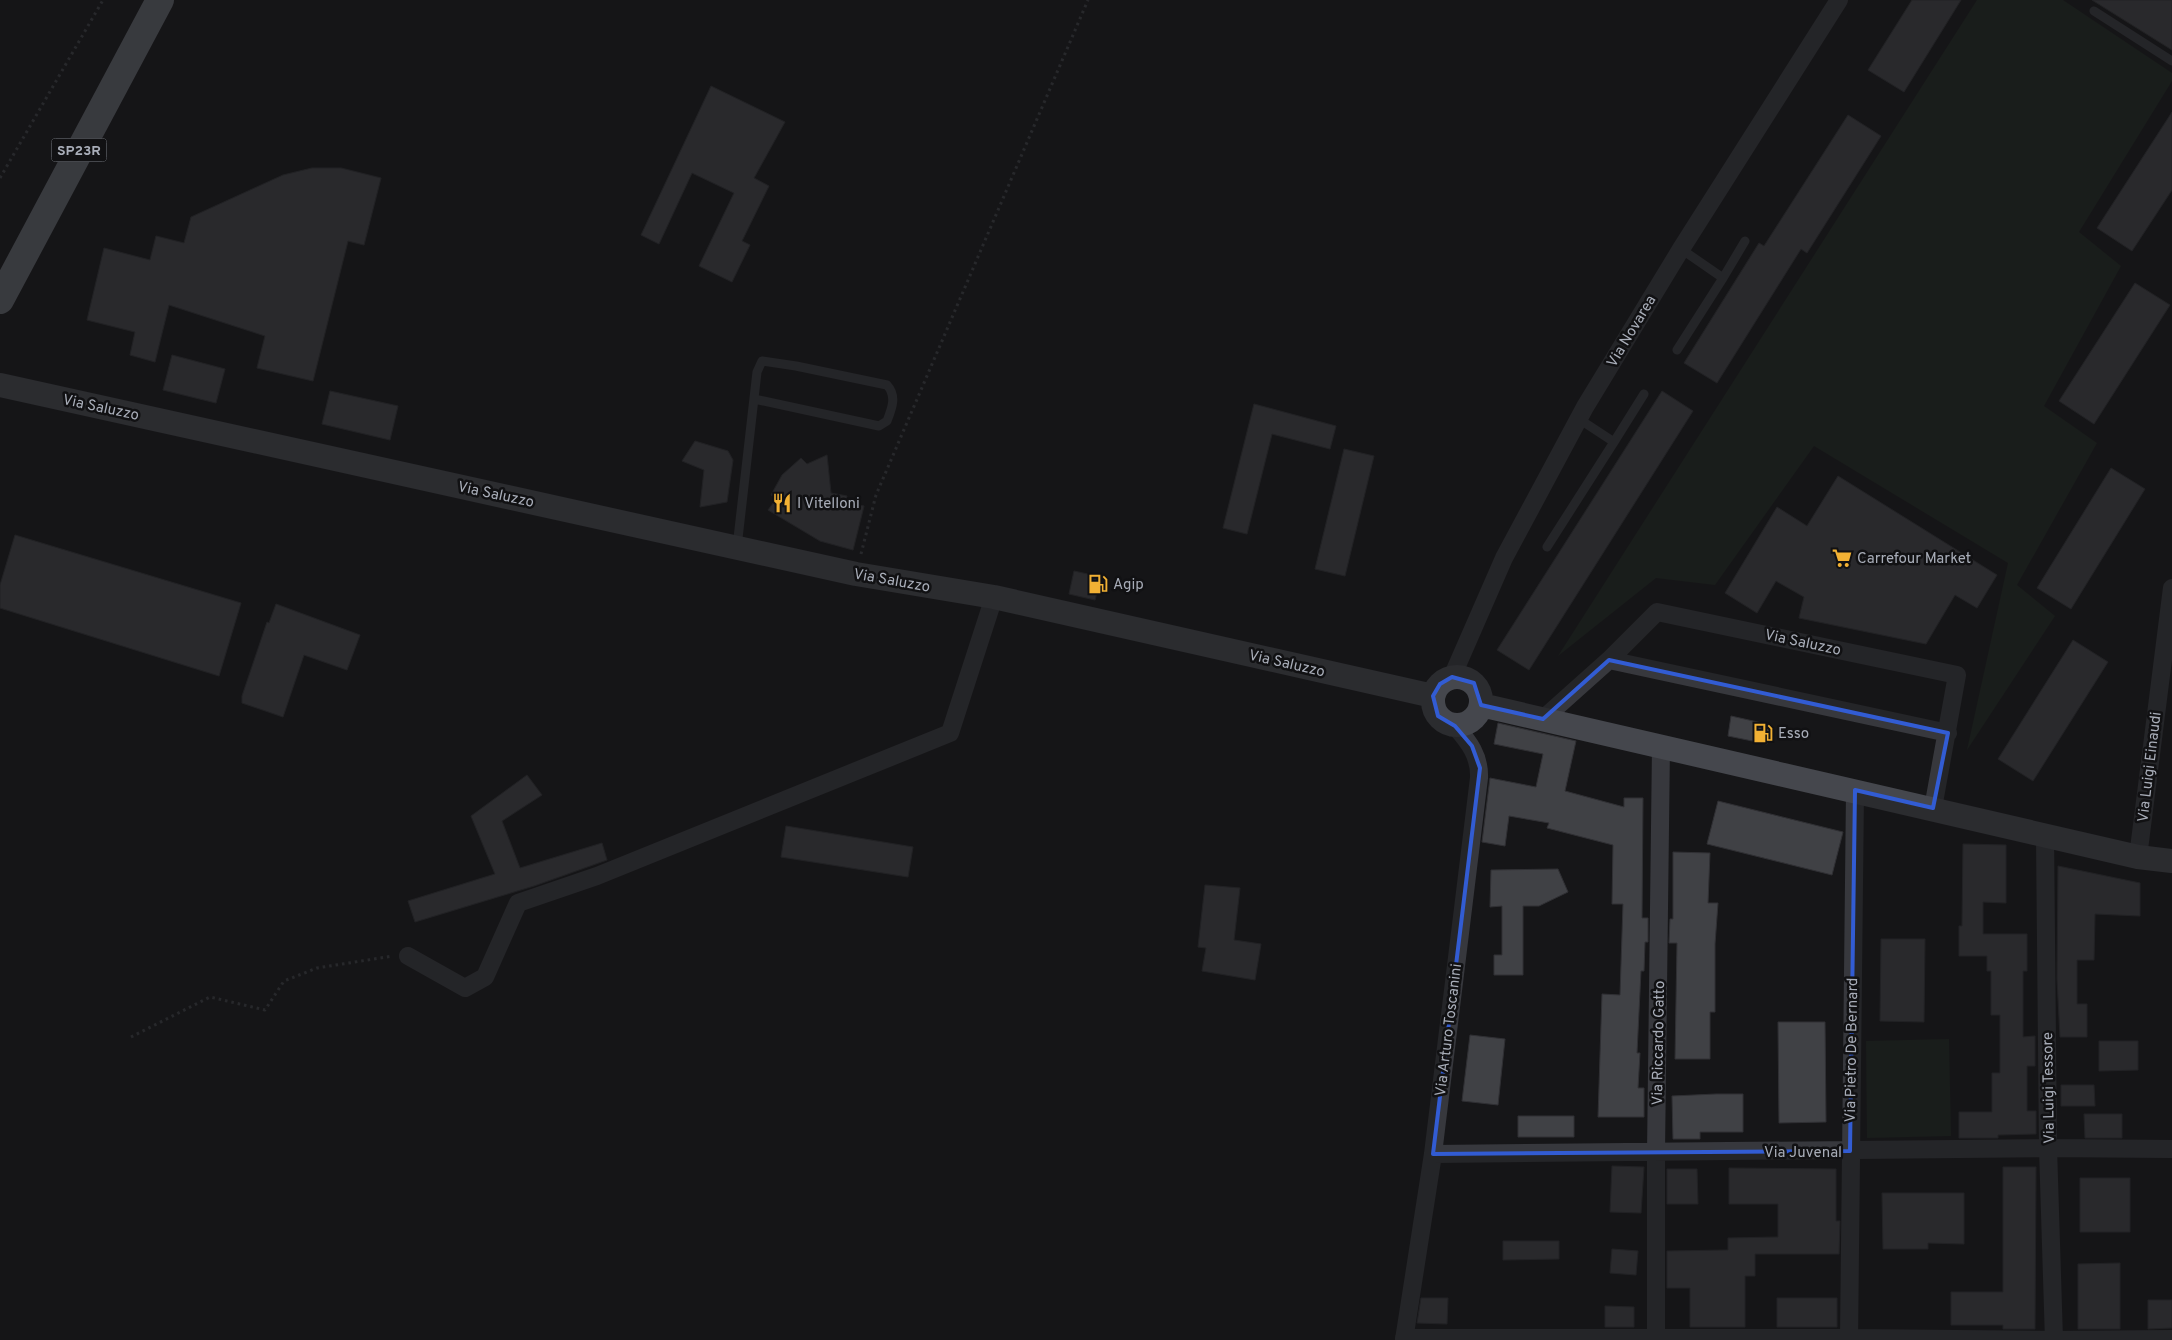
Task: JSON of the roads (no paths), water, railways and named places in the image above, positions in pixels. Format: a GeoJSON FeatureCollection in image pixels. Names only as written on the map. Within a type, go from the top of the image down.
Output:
{"type":"FeatureCollection","features":[{"type":"Feature","properties":{"kind":"highway","name":"SP23R"},"geometry":{"type":"LineString","coordinates":[[0,261],[139,0]]}},
{"type":"Feature","properties":{"kind":"highway","name":"SP23R"},"geometry":{"type":"LineString","coordinates":[[0,300],[160,0]]}},
{"type":"Feature","properties":{"kind":"main road","name":"Via Saluzzo"},"geometry":{"type":"LineString","coordinates":[[0,385],[856,574],[994,597],[1434,696]]}},
{"type":"Feature","properties":{"kind":"main road"},"geometry":{"type":"LineString","coordinates":[[1452,678],[1464,678],[1474,683],[1480,693],[1481,705],[1477,716],[1467,724],[1455,726],[1446,723],[1438,716],[1433,706],[1434,696],[1440,684],[1452,678]]}},
{"type":"Feature","properties":{"kind":"main road"},"geometry":{"type":"LineString","coordinates":[[1481,705],[1933,808],[2138,857],[2172,861]]}},
{"type":"Feature","properties":{"kind":"street","name":"Via Novarea"},"geometry":{"type":"LineString","coordinates":[[1452,678],[1504,558],[1579,419],[1681,249],[1839,0]]}},
{"type":"Feature","properties":{"kind":"street","name":"Via Luigi Einaudi"},"geometry":{"type":"LineString","coordinates":[[2138,857],[2172,588]]}},
{"type":"Feature","properties":{"kind":"street"},"geometry":{"type":"LineString","coordinates":[[408,956],[465,988],[485,978],[518,903],[597,876],[950,733],[994,597]]}},
{"type":"Feature","properties":{"kind":"street","name":"Via Saluzzo"},"geometry":{"type":"LineString","coordinates":[[1543,719],[1609,660],[1657,612],[1957,675],[1933,808]]}},
{"type":"Feature","properties":{"kind":"street"},"geometry":{"type":"LineString","coordinates":[[1609,660],[1948,733]]}},
{"type":"Feature","properties":{"kind":"street","name":"Via Arturo Toscanini"},"geometry":{"type":"LineString","coordinates":[[1404,1339],[1433,1154],[1479,778],[1477,758],[1472,746],[1455,726]]}},
{"type":"Feature","properties":{"kind":"street","name":"Via Riccardo Gatto"},"geometry":{"type":"LineString","coordinates":[[1656,1339],[1656,1153],[1662,746]]}},
{"type":"Feature","properties":{"kind":"street","name":"Via Pietro De Bernard"},"geometry":{"type":"LineString","coordinates":[[1849,1339],[1855,790]]}},
{"type":"Feature","properties":{"kind":"street","name":"Via Luigi Tessore"},"geometry":{"type":"LineString","coordinates":[[2045,835],[2048,1148],[2054,1340]]}},
{"type":"Feature","properties":{"kind":"street","name":"Via Juvenal"},"geometry":{"type":"LineString","coordinates":[[1433,1154],[2048,1148],[2172,1149]]}},
{"type":"Feature","properties":{"kind":"street"},"geometry":{"type":"LineString","coordinates":[[1404,1339],[2172,1339]]}},
{"type":"Feature","properties":{"kind":"lane"},"geometry":{"type":"LineString","coordinates":[[2094,11],[2172,60]]}},
{"type":"Feature","properties":{"kind":"lane"},"geometry":{"type":"LineString","coordinates":[[1677,350],[1745,241]]}},
{"type":"Feature","properties":{"kind":"lane"},"geometry":{"type":"LineString","coordinates":[[1681,249],[1723,278]]}},
{"type":"Feature","properties":{"kind":"lane"},"geometry":{"type":"LineString","coordinates":[[736,547],[756,372],[762,361],[766,360],[886,386],[893,394],[894,400],[887,420],[879,426],[754,399]]}},
{"type":"Feature","properties":{"kind":"lane"},"geometry":{"type":"LineString","coordinates":[[1547,547],[1644,394]]}},
{"type":"Feature","properties":{"kind":"lane"},"geometry":{"type":"LineString","coordinates":[[1579,419],[1614,442]]}},
{"type":"Feature","properties":{"kind":"place","name":"I Vitelloni"},"geometry":{"type":"Point","coordinates":[782,503]}},
{"type":"Feature","properties":{"kind":"place","name":"Carrefour Market"},"geometry":{"type":"Point","coordinates":[1842,558]}},
{"type":"Feature","properties":{"kind":"place","name":"Agip"},"geometry":{"type":"Point","coordinates":[1098,584]}},
{"type":"Feature","properties":{"kind":"place","name":"Esso"},"geometry":{"type":"Point","coordinates":[1763,733]}}]}
